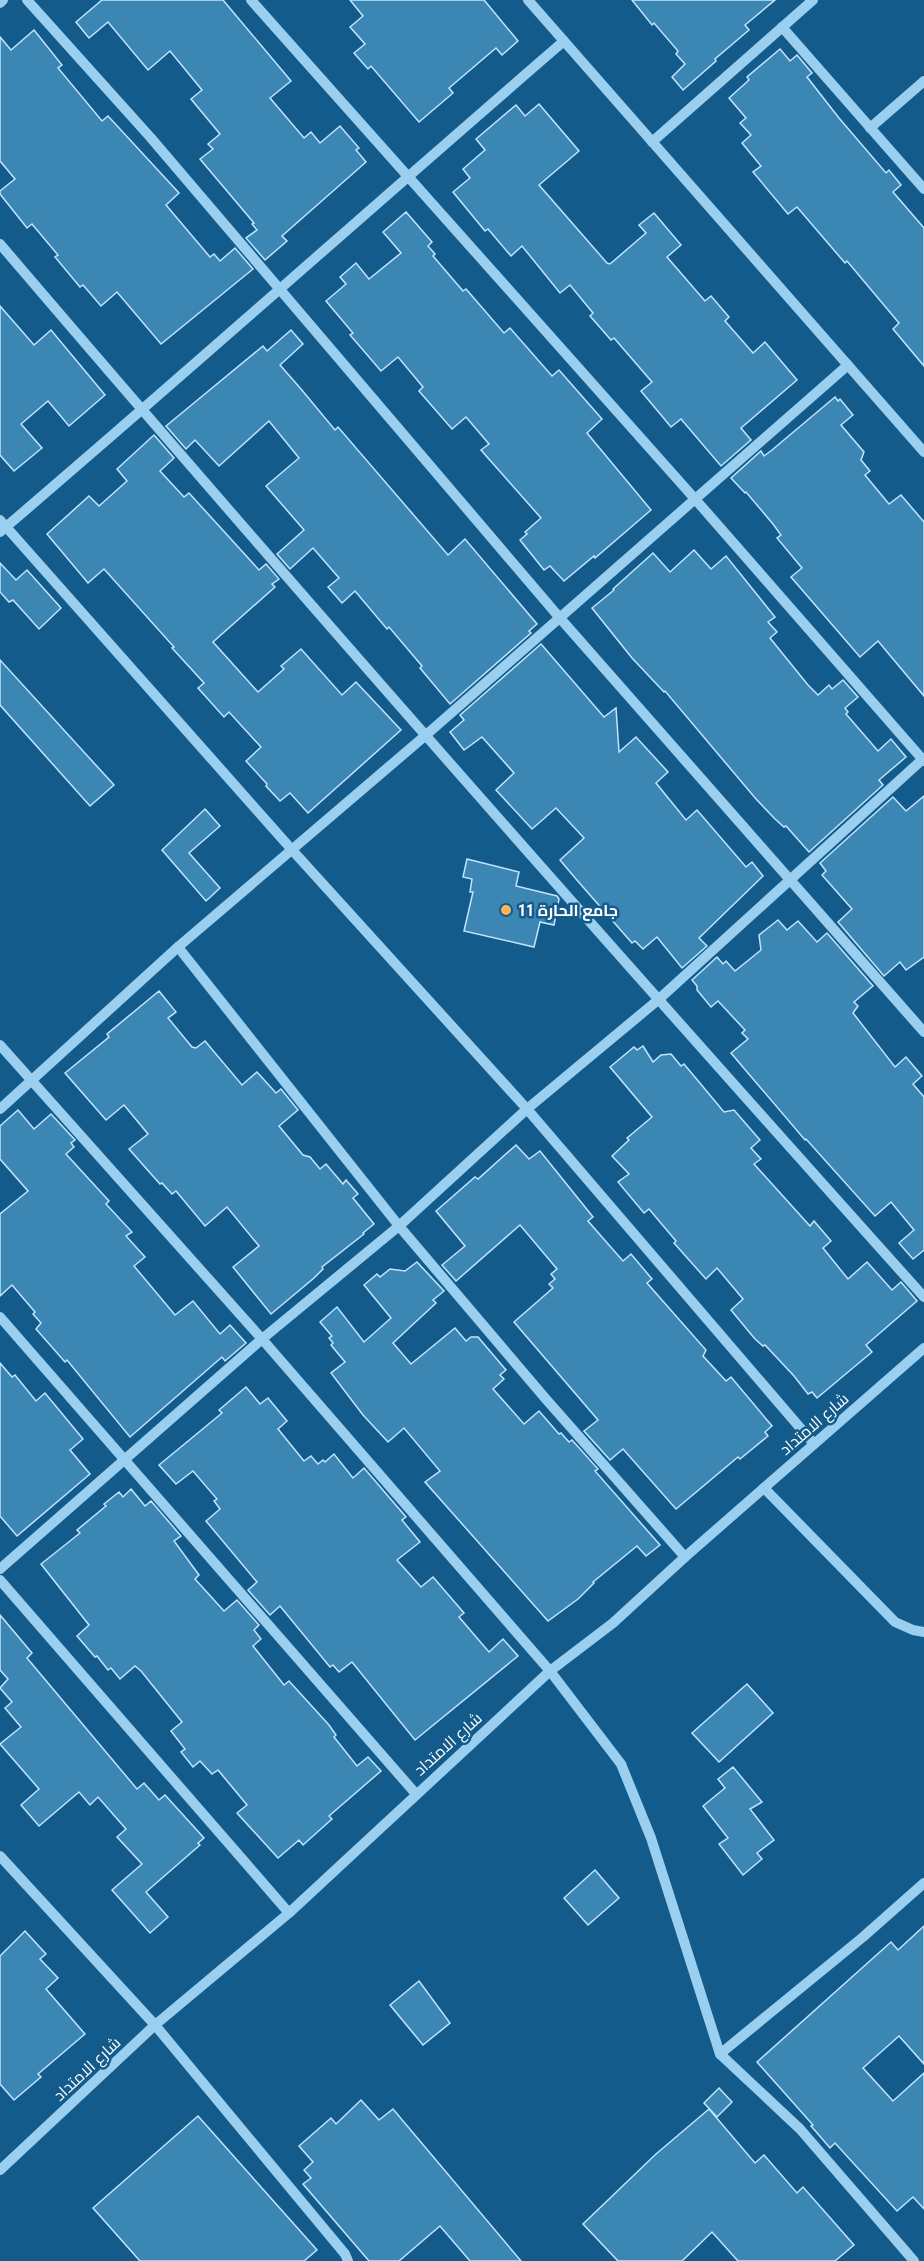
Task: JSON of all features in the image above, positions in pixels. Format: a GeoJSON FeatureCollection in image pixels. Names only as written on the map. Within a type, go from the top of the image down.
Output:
{"type":"FeatureCollection","features":[{"type":"Feature","properties":{"kind":"street"},"geometry":{"type":"LineString","coordinates":[[27,0],[151,138],[559,616],[924,1032]]}},
{"type":"Feature","properties":{"kind":"street"},"geometry":{"type":"LineString","coordinates":[[0,1569],[262,1340],[399,1226],[526,1109],[658,1000],[924,759],[251,0]]}},
{"type":"Feature","properties":{"kind":"street"},"geometry":{"type":"LineString","coordinates":[[529,0],[924,452]]}},
{"type":"Feature","properties":{"kind":"street"},"geometry":{"type":"LineString","coordinates":[[652,142],[813,0]]}},
{"type":"Feature","properties":{"kind":"street"},"geometry":{"type":"LineString","coordinates":[[782,27],[924,189]]}},
{"type":"Feature","properties":{"kind":"street"},"geometry":{"type":"LineString","coordinates":[[564,41],[141,411],[2,526],[526,1109],[814,1444]]}},
{"type":"Feature","properties":{"kind":"street"},"geometry":{"type":"LineString","coordinates":[[870,128],[924,81]]}},
{"type":"Feature","properties":{"kind":"street"},"geometry":{"type":"LineString","coordinates":[[0,244],[141,411],[658,1000],[924,1297]]}},
{"type":"Feature","properties":{"kind":"street"},"geometry":{"type":"LineString","coordinates":[[0,1109],[178,947],[426,735],[848,364]]}},
{"type":"Feature","properties":{"kind":"street"},"geometry":{"type":"LineString","coordinates":[[178,947],[399,1226],[545,1398],[685,1557]]}},
{"type":"Feature","properties":{"kind":"street"},"geometry":{"type":"LineString","coordinates":[[0,1045],[262,1340],[550,1671],[621,1764],[651,1838],[720,2054],[800,2129],[914,2261]]}},
{"type":"Feature","properties":{"kind":"street"},"geometry":{"type":"LineString","coordinates":[[0,1317],[416,1794]]}},
{"type":"Feature","properties":{"kind":"street","name":"شارع الامتداد"},"geometry":{"type":"LineString","coordinates":[[1,2166],[155,2025],[289,1913],[550,1671],[613,1623],[924,1348]]}},
{"type":"Feature","properties":{"kind":"street"},"geometry":{"type":"LineString","coordinates":[[764,1488],[896,1622],[913,1630],[924,1632]]}},
{"type":"Feature","properties":{"kind":"street"},"geometry":{"type":"LineString","coordinates":[[0,1580],[289,1913]]}},
{"type":"Feature","properties":{"kind":"street"},"geometry":{"type":"LineString","coordinates":[[0,1856],[155,2025],[345,2254],[348,2261]]}},
{"type":"Feature","properties":{"kind":"street"},"geometry":{"type":"LineString","coordinates":[[720,2054],[863,1937],[924,1883]]}},
{"type":"Feature","properties":{"kind":"building"},"geometry":{"type":"Polygon","coordinates":[[[102,0],[223,0],[291,81],[270,98],[304,138],[311,132],[320,143],[340,126],[359,148],[356,150],[366,162],[282,236],[287,241],[265,260],[246,238],[257,230],[252,224],[254,223],[200,159],[213,149],[208,144],[220,134],[191,99],[202,90],[170,51],[148,70],[108,22],[89,38],[76,22],[102,0]]]}},
{"type":"Feature","properties":{"kind":"building"},"geometry":{"type":"Polygon","coordinates":[[[350,0],[484,0],[518,41],[502,55],[496,48],[449,88],[453,93],[419,122],[371,66],[368,69],[354,53],[365,44],[350,27],[363,16],[350,0]]]}},
{"type":"Feature","properties":{"kind":"building"},"geometry":{"type":"Polygon","coordinates":[[[632,0],[775,0],[745,25],[749,30],[683,90],[672,77],[685,64],[676,54],[678,51],[654,23],[652,25],[632,0]]]}},
{"type":"Feature","properties":{"kind":"building"},"geometry":{"type":"Polygon","coordinates":[[[34,30],[62,65],[58,68],[102,121],[108,116],[179,193],[166,205],[210,257],[214,254],[220,261],[235,248],[253,269],[161,344],[117,292],[101,306],[83,285],[80,287],[55,257],[58,255],[32,224],[27,228],[0,194],[0,191],[15,179],[0,161],[0,37],[11,50],[34,30]]]}},
{"type":"Feature","properties":{"kind":"building"},"geometry":{"type":"Polygon","coordinates":[[[780,49],[790,61],[797,55],[812,73],[807,77],[839,118],[886,173],[889,170],[901,185],[893,192],[924,228],[924,366],[893,329],[899,323],[847,261],[845,263],[797,207],[788,214],[753,172],[761,166],[742,143],[751,135],[740,123],[746,118],[729,98],[749,80],[747,77],[780,49]]]}},
{"type":"Feature","properties":{"kind":"building"},"geometry":{"type":"Polygon","coordinates":[[[539,104],[579,151],[539,185],[607,263],[610,264],[646,233],[639,225],[654,213],[681,245],[667,257],[705,301],[711,296],[729,317],[725,321],[753,353],[765,342],[797,380],[741,428],[751,440],[721,466],[681,419],[671,427],[641,391],[652,382],[614,338],[611,340],[590,316],[593,313],[570,285],[560,293],[522,246],[511,256],[488,229],[485,231],[453,192],[470,178],[463,169],[485,150],[476,139],[516,105],[525,116],[539,104]]]}},
{"type":"Feature","properties":{"kind":"building"},"geometry":{"type":"Polygon","coordinates":[[[406,212],[432,242],[428,246],[435,254],[433,256],[463,291],[466,289],[504,333],[510,328],[552,376],[559,370],[602,419],[587,433],[651,510],[564,581],[550,566],[544,570],[520,540],[527,534],[525,532],[541,518],[481,450],[489,444],[466,417],[452,429],[419,391],[423,387],[398,357],[381,371],[350,335],[353,333],[326,301],[346,284],[340,277],[356,263],[369,279],[401,253],[383,232],[406,212]]]}},
{"type":"Feature","properties":{"kind":"building"},"geometry":{"type":"Polygon","coordinates":[[[0,306],[34,345],[51,330],[105,395],[69,426],[48,401],[21,424],[42,448],[14,471],[0,455],[0,306]]]}},
{"type":"Feature","properties":{"kind":"building"},"geometry":{"type":"Polygon","coordinates":[[[291,330],[303,344],[280,365],[335,430],[338,427],[448,555],[465,539],[537,624],[529,631],[531,633],[450,704],[420,668],[422,666],[355,591],[342,603],[328,587],[339,578],[313,548],[290,569],[277,554],[304,530],[266,486],[299,458],[269,421],[219,466],[195,440],[186,449],[166,426],[263,346],[267,351],[291,330]]]}},
{"type":"Feature","properties":{"kind":"building"},"geometry":{"type":"Polygon","coordinates":[[[835,397],[838,401],[840,399],[853,415],[841,425],[864,452],[861,460],[870,471],[865,475],[889,504],[901,495],[924,522],[924,696],[878,641],[860,657],[791,577],[802,568],[777,538],[781,535],[773,524],[731,478],[761,451],[764,456],[772,450],[835,397]]]}},
{"type":"Feature","properties":{"kind":"building"},"geometry":{"type":"Polygon","coordinates":[[[154,435],[174,458],[160,471],[184,497],[189,493],[259,570],[266,564],[279,579],[272,584],[275,587],[213,642],[258,692],[284,669],[281,666],[301,649],[342,695],[356,682],[401,730],[308,813],[290,793],[280,801],[266,786],[267,784],[246,761],[261,747],[229,712],[224,717],[198,688],[204,683],[104,569],[88,583],[47,534],[89,496],[99,506],[127,481],[117,469],[154,435]]]}},
{"type":"Feature","properties":{"kind":"building"},"geometry":{"type":"Polygon","coordinates":[[[694,550],[711,569],[726,556],[775,617],[768,622],[777,632],[770,638],[808,685],[818,695],[829,685],[832,689],[843,680],[858,697],[845,708],[848,712],[846,714],[878,751],[891,739],[906,757],[879,780],[883,785],[809,852],[786,826],[784,827],[775,819],[756,799],[665,691],[632,658],[592,608],[653,553],[670,572],[694,550]]]}},
{"type":"Feature","properties":{"kind":"building"},"geometry":{"type":"Polygon","coordinates":[[[0,563],[16,580],[27,570],[61,608],[39,629],[13,600],[9,602],[0,592],[0,563]]]}},
{"type":"Feature","properties":{"kind":"building"},"geometry":{"type":"Polygon","coordinates":[[[541,644],[604,717],[616,708],[619,752],[636,737],[668,772],[656,783],[686,820],[697,810],[746,867],[752,862],[763,876],[699,938],[707,946],[682,968],[657,937],[643,949],[635,941],[632,943],[560,860],[584,838],[556,808],[532,829],[496,790],[514,773],[482,737],[464,750],[450,732],[464,720],[460,715],[541,644]]]}},
{"type":"Feature","properties":{"kind":"building"},"geometry":{"type":"Polygon","coordinates":[[[0,660],[114,785],[90,806],[0,705],[0,660]]]}},
{"type":"Feature","properties":{"kind":"building"},"geometry":{"type":"Polygon","coordinates":[[[924,796],[924,957],[906,970],[900,962],[884,976],[838,922],[852,909],[822,875],[826,871],[820,863],[893,797],[906,811],[924,796]]]}},
{"type":"Feature","properties":{"kind":"building"},"geometry":{"type":"Polygon","coordinates":[[[205,809],[220,826],[189,853],[220,888],[206,901],[162,850],[205,809]]]}},
{"type":"Feature","properties":{"kind":"building","name":"جامع الحارة 11"},"geometry":{"type":"Polygon","coordinates":[[[467,859],[519,872],[516,886],[557,896],[559,899],[554,925],[540,922],[534,947],[464,931],[473,892],[470,892],[472,879],[463,877],[467,859]]]}},
{"type":"Feature","properties":{"kind":"building"},"geometry":{"type":"Polygon","coordinates":[[[778,920],[787,930],[798,921],[817,942],[827,933],[873,986],[854,1002],[858,1006],[853,1013],[895,1067],[906,1057],[922,1076],[913,1084],[924,1097],[924,1250],[913,1259],[899,1243],[914,1230],[891,1202],[875,1216],[805,1140],[731,1053],[748,1039],[742,1033],[745,1030],[718,1001],[711,1007],[692,980],[717,957],[723,964],[726,961],[735,971],[761,950],[759,935],[778,920]]]}},
{"type":"Feature","properties":{"kind":"building"},"geometry":{"type":"Polygon","coordinates":[[[159,991],[176,1012],[168,1018],[192,1047],[196,1048],[205,1041],[242,1085],[257,1072],[276,1093],[281,1089],[298,1110],[279,1126],[303,1155],[310,1157],[320,1169],[326,1164],[343,1184],[346,1180],[358,1194],[353,1198],[374,1224],[322,1267],[323,1269],[314,1278],[271,1314],[233,1267],[259,1246],[227,1207],[205,1226],[176,1191],[172,1194],[162,1183],[160,1184],[129,1149],[148,1134],[124,1105],[106,1120],[65,1073],[159,991]]]}},
{"type":"Feature","properties":{"kind":"building"},"geometry":{"type":"Polygon","coordinates":[[[643,1046],[653,1062],[661,1055],[671,1054],[681,1066],[684,1064],[724,1112],[734,1110],[760,1140],[751,1148],[761,1159],[754,1164],[810,1226],[814,1221],[831,1241],[823,1248],[848,1279],[867,1262],[892,1290],[901,1282],[917,1301],[866,1345],[872,1352],[817,1398],[812,1392],[808,1394],[765,1345],[763,1346],[755,1339],[731,1310],[743,1299],[717,1268],[706,1279],[674,1243],[676,1241],[649,1209],[644,1213],[618,1182],[629,1174],[612,1156],[629,1140],[627,1138],[652,1117],[610,1067],[634,1047],[637,1050],[643,1046]]]}},
{"type":"Feature","properties":{"kind":"building"},"geometry":{"type":"Polygon","coordinates":[[[18,1110],[34,1129],[51,1114],[75,1140],[71,1143],[74,1147],[66,1154],[109,1201],[106,1204],[132,1232],[126,1236],[145,1257],[134,1266],[175,1315],[193,1301],[220,1334],[230,1325],[246,1343],[225,1361],[222,1357],[130,1437],[67,1360],[65,1362],[36,1329],[41,1323],[33,1314],[35,1312],[12,1285],[0,1296],[0,1214],[28,1191],[0,1159],[0,1126],[18,1110]]]}},
{"type":"Feature","properties":{"kind":"building"},"geometry":{"type":"Polygon","coordinates":[[[516,1145],[529,1159],[540,1151],[593,1217],[588,1221],[623,1261],[631,1254],[652,1279],[647,1283],[706,1350],[703,1356],[726,1381],[731,1377],[772,1426],[765,1432],[768,1436],[740,1459],[738,1457],[676,1509],[623,1449],[610,1460],[584,1431],[598,1420],[514,1322],[553,1288],[549,1284],[555,1279],[551,1274],[557,1269],[520,1225],[456,1281],[442,1265],[465,1246],[436,1211],[475,1177],[478,1179],[516,1145]]]}},
{"type":"Feature","properties":{"kind":"building"},"geometry":{"type":"Polygon","coordinates":[[[417,1262],[444,1291],[433,1300],[436,1303],[393,1343],[411,1364],[455,1328],[466,1341],[471,1337],[478,1337],[506,1370],[500,1375],[504,1379],[493,1389],[524,1424],[539,1411],[559,1434],[561,1433],[569,1442],[572,1440],[598,1469],[595,1471],[660,1545],[646,1556],[637,1546],[593,1582],[578,1599],[548,1621],[425,1482],[440,1471],[404,1428],[388,1442],[363,1415],[331,1373],[345,1362],[331,1345],[333,1343],[329,1338],[332,1336],[320,1322],[337,1307],[364,1342],[391,1318],[364,1285],[377,1274],[380,1277],[390,1269],[405,1271],[417,1262]]]}},
{"type":"Feature","properties":{"kind":"building"},"geometry":{"type":"Polygon","coordinates":[[[0,1363],[12,1377],[15,1375],[36,1401],[45,1393],[83,1439],[70,1450],[90,1474],[17,1536],[0,1516],[0,1363]]]}},
{"type":"Feature","properties":{"kind":"building"},"geometry":{"type":"Polygon","coordinates":[[[246,1387],[260,1404],[268,1398],[287,1421],[278,1429],[304,1461],[311,1456],[318,1464],[323,1460],[325,1462],[334,1454],[353,1478],[364,1468],[406,1517],[402,1520],[420,1542],[397,1560],[421,1587],[433,1577],[464,1613],[459,1617],[489,1652],[503,1639],[518,1656],[415,1740],[352,1662],[339,1672],[333,1665],[330,1667],[280,1606],[270,1615],[248,1590],[257,1582],[206,1521],[220,1509],[214,1501],[217,1499],[193,1471],[176,1484],[159,1465],[222,1413],[219,1410],[246,1387]]]}},
{"type":"Feature","properties":{"kind":"building"},"geometry":{"type":"Polygon","coordinates":[[[131,1489],[145,1506],[151,1501],[181,1536],[174,1541],[199,1575],[195,1579],[224,1611],[237,1600],[259,1625],[254,1630],[261,1639],[253,1646],[284,1685],[289,1681],[329,1725],[336,1735],[334,1737],[357,1766],[368,1757],[381,1771],[329,1816],[332,1819],[303,1845],[299,1840],[278,1858],[237,1813],[247,1805],[218,1770],[212,1774],[200,1761],[193,1767],[181,1752],[185,1749],[171,1731],[182,1722],[141,1671],[135,1666],[120,1679],[111,1668],[108,1670],[97,1656],[95,1657],[77,1636],[89,1625],[41,1564],[80,1533],[77,1530],[106,1506],[104,1504],[119,1492],[123,1497],[131,1489]]]}},
{"type":"Feature","properties":{"kind":"building"},"geometry":{"type":"Polygon","coordinates":[[[0,1615],[32,1653],[27,1658],[137,1789],[144,1783],[159,1800],[165,1795],[204,1838],[198,1843],[200,1845],[146,1892],[168,1917],[150,1933],[112,1890],[142,1864],[117,1837],[126,1829],[98,1797],[90,1805],[79,1792],[39,1826],[21,1805],[39,1789],[0,1744],[21,1727],[5,1708],[12,1702],[0,1688],[8,1679],[0,1670],[0,1615]]]}},
{"type":"Feature","properties":{"kind":"building"},"geometry":{"type":"Polygon","coordinates":[[[747,1684],[773,1713],[719,1762],[692,1733],[747,1684]]]}},
{"type":"Feature","properties":{"kind":"building"},"geometry":{"type":"Polygon","coordinates":[[[733,1767],[762,1802],[750,1809],[774,1840],[757,1853],[762,1859],[743,1875],[719,1844],[728,1838],[703,1806],[725,1788],[718,1779],[733,1767]]]}},
{"type":"Feature","properties":{"kind":"building"},"geometry":{"type":"Polygon","coordinates":[[[595,1870],[619,1898],[588,1925],[564,1898],[595,1870]]]}},
{"type":"Feature","properties":{"kind":"building"},"geometry":{"type":"Polygon","coordinates":[[[924,1926],[924,2064],[899,2036],[863,2068],[893,2101],[924,2073],[924,2209],[913,2197],[897,2211],[835,2143],[830,2148],[811,2126],[813,2125],[757,2062],[891,1942],[898,1950],[924,1926]]]}},
{"type":"Feature","properties":{"kind":"building"},"geometry":{"type":"Polygon","coordinates":[[[25,1931],[46,1954],[40,1959],[58,1978],[46,1989],[85,2034],[38,2074],[41,2077],[14,2100],[0,2084],[0,1956],[25,1931]]]}},
{"type":"Feature","properties":{"kind":"building"},"geometry":{"type":"Polygon","coordinates":[[[419,1981],[450,2023],[423,2045],[390,2005],[419,1981]]]}},
{"type":"Feature","properties":{"kind":"building"},"geometry":{"type":"Polygon","coordinates":[[[719,2088],[732,2102],[717,2117],[704,2103],[719,2088]]]}},
{"type":"Feature","properties":{"kind":"building"},"geometry":{"type":"Polygon","coordinates":[[[361,2100],[379,2120],[393,2109],[521,2261],[470,2261],[440,2226],[399,2261],[369,2261],[303,2184],[311,2178],[304,2170],[313,2162],[299,2146],[331,2118],[336,2124],[361,2100]]]}},
{"type":"Feature","properties":{"kind":"building"},"geometry":{"type":"Polygon","coordinates":[[[709,2109],[755,2163],[764,2155],[797,2193],[803,2187],[854,2245],[835,2261],[738,2261],[712,2232],[682,2261],[618,2261],[583,2224],[656,2154],[709,2109]]]}},
{"type":"Feature","properties":{"kind":"building"},"geometry":{"type":"Polygon","coordinates":[[[198,2116],[317,2250],[304,2261],[140,2261],[93,2208],[198,2116]]]}},
{"type":"Feature","properties":{"kind":"place","name":"جامع الحارة 11"},"geometry":{"type":"Point","coordinates":[506,910]}}]}
